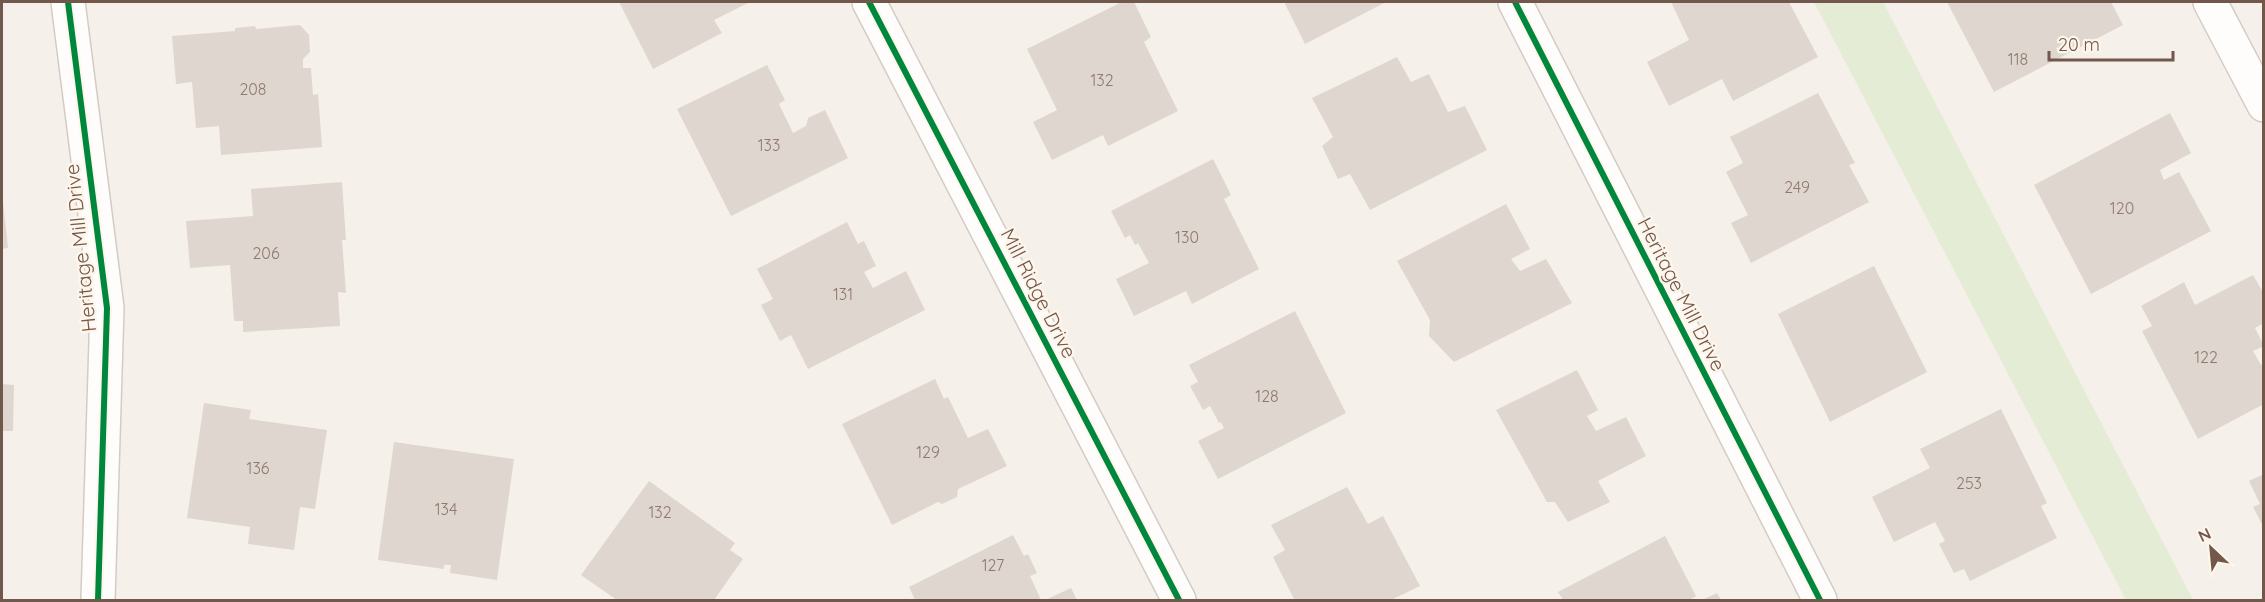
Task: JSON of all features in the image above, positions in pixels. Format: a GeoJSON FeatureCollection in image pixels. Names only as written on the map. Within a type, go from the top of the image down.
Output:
{"type":"FeatureCollection","features":[{"type":"Feature","properties":{"kind":"street","name":"Heritage Mill Drive"},"geometry":{"type":"LineString","coordinates":[[68,2],[107,308],[98,600]]}},
{"type":"Feature","properties":{"kind":"street","name":"Mill Ridge Drive"},"geometry":{"type":"LineString","coordinates":[[869,2],[1179,600]]}},
{"type":"Feature","properties":{"kind":"street","name":"Heritage Mill Drive"},"geometry":{"type":"LineString","coordinates":[[1515,2],[1820,600]]}},
{"type":"Feature","properties":{"kind":"street"},"geometry":{"type":"LineString","coordinates":[[2210,2],[2264,105]]}},
{"type":"Feature","properties":{"kind":"green space"},"geometry":{"type":"Polygon","coordinates":[[[1814,2],[1883,2],[2193,600],[2126,600],[1814,2]]]}},
{"type":"Feature","properties":{"kind":"building"},"geometry":{"type":"Polygon","coordinates":[[[619,2],[750,2],[714,20],[722,33],[653,69],[619,2]]]}},
{"type":"Feature","properties":{"kind":"building"},"geometry":{"type":"Polygon","coordinates":[[[1122,2],[1134,2],[1151,37],[1144,42],[1178,111],[1108,146],[1103,135],[1052,160],[1033,122],[1057,110],[1027,49],[1122,2]]]}},
{"type":"Feature","properties":{"kind":"building"},"geometry":{"type":"Polygon","coordinates":[[[1284,2],[1386,2],[1305,44],[1284,2]]]}},
{"type":"Feature","properties":{"kind":"building"},"geometry":{"type":"Polygon","coordinates":[[[1671,2],[1789,2],[1818,57],[1733,101],[1722,79],[1669,106],[1647,62],[1689,40],[1671,2]]]}},
{"type":"Feature","properties":{"kind":"building"},"geometry":{"type":"Polygon","coordinates":[[[1947,2],[2111,2],[2123,25],[1994,92],[1947,2]]]}},
{"type":"Feature","properties":{"kind":"building"},"geometry":{"type":"Polygon","coordinates":[[[300,25],[309,35],[310,52],[303,59],[303,68],[311,68],[313,95],[318,94],[322,147],[221,155],[219,126],[196,128],[192,82],[176,84],[172,36],[235,31],[235,28],[255,26],[256,29],[300,25]]]}},
{"type":"Feature","properties":{"kind":"building"},"geometry":{"type":"Polygon","coordinates":[[[1397,57],[1411,82],[1429,74],[1448,112],[1465,106],[1487,150],[1370,210],[1350,174],[1338,179],[1322,146],[1333,137],[1312,98],[1397,57]]]}},
{"type":"Feature","properties":{"kind":"building"},"geometry":{"type":"Polygon","coordinates":[[[767,65],[785,100],[779,104],[793,133],[806,126],[808,118],[825,110],[848,158],[731,216],[677,109],[767,65]]]}},
{"type":"Feature","properties":{"kind":"building"},"geometry":{"type":"Polygon","coordinates":[[[1818,93],[1855,163],[1849,165],[1869,202],[1751,263],[1731,223],[1748,215],[1726,172],[1743,163],[1730,137],[1818,93]]]}},
{"type":"Feature","properties":{"kind":"building"},"geometry":{"type":"Polygon","coordinates":[[[2170,113],[2191,153],[2160,170],[2164,180],[2179,172],[2211,231],[2091,294],[2034,185],[2170,113]]]}},
{"type":"Feature","properties":{"kind":"building"},"geometry":{"type":"Polygon","coordinates":[[[1213,159],[1231,195],[1224,199],[1259,269],[1192,304],[1186,291],[1134,316],[1116,279],[1149,263],[1138,243],[1135,245],[1130,235],[1125,238],[1111,211],[1213,159]]]}},
{"type":"Feature","properties":{"kind":"building"},"geometry":{"type":"Polygon","coordinates":[[[342,182],[346,240],[342,240],[346,293],[338,292],[340,326],[243,332],[243,321],[234,321],[230,265],[190,268],[186,221],[253,216],[251,189],[342,182]]]}},
{"type":"Feature","properties":{"kind":"building"},"geometry":{"type":"Polygon","coordinates":[[[2,202],[8,248],[2,249],[2,202]]]}},
{"type":"Feature","properties":{"kind":"building"},"geometry":{"type":"Polygon","coordinates":[[[1506,204],[1530,249],[1511,259],[1520,271],[1546,259],[1572,303],[1454,362],[1429,336],[1430,320],[1397,261],[1506,204]]]}},
{"type":"Feature","properties":{"kind":"building"},"geometry":{"type":"Polygon","coordinates":[[[847,222],[858,244],[864,241],[876,266],[864,272],[873,288],[906,271],[925,310],[808,369],[791,335],[780,341],[761,305],[773,299],[757,269],[847,222]]]}},
{"type":"Feature","properties":{"kind":"building"},"geometry":{"type":"Polygon","coordinates":[[[1874,266],[1927,372],[1830,422],[1778,314],[1874,266]]]}},
{"type":"Feature","properties":{"kind":"building"},"geometry":{"type":"Polygon","coordinates":[[[2253,275],[2264,294],[2264,323],[2255,328],[2264,346],[2253,351],[2261,365],[2264,364],[2264,404],[2198,439],[2142,331],[2152,326],[2141,306],[2184,282],[2195,305],[2253,275]]]}},
{"type":"Feature","properties":{"kind":"building"},"geometry":{"type":"Polygon","coordinates":[[[1295,311],[1346,413],[1218,479],[1198,441],[1224,428],[1210,406],[1203,410],[1190,386],[1198,382],[1189,365],[1295,311]]]}},
{"type":"Feature","properties":{"kind":"building"},"geometry":{"type":"Polygon","coordinates":[[[1577,370],[1598,410],[1587,416],[1596,431],[1626,417],[1646,456],[1598,481],[1610,502],[1568,522],[1555,502],[1547,502],[1496,410],[1577,370]]]}},
{"type":"Feature","properties":{"kind":"building"},"geometry":{"type":"Polygon","coordinates":[[[935,379],[944,399],[948,397],[968,438],[988,429],[1007,466],[958,489],[957,497],[942,504],[938,502],[892,525],[842,424],[935,379]]]}},
{"type":"Feature","properties":{"kind":"building"},"geometry":{"type":"Polygon","coordinates":[[[2,384],[14,385],[13,431],[2,431],[2,384]]]}},
{"type":"Feature","properties":{"kind":"building"},"geometry":{"type":"Polygon","coordinates":[[[204,403],[251,410],[249,419],[327,430],[315,509],[300,507],[294,550],[248,544],[250,527],[187,518],[204,403]]]}},
{"type":"Feature","properties":{"kind":"building"},"geometry":{"type":"Polygon","coordinates":[[[2001,409],[2047,503],[2041,506],[2057,538],[1970,581],[1964,569],[1954,573],[1939,544],[1945,541],[1935,522],[1894,542],[1872,497],[1930,468],[1920,449],[2001,409]]]}},
{"type":"Feature","properties":{"kind":"building"},"geometry":{"type":"Polygon","coordinates":[[[394,442],[514,459],[497,580],[450,573],[451,565],[444,565],[444,569],[378,560],[394,442]]]}},
{"type":"Feature","properties":{"kind":"building"},"geometry":{"type":"Polygon","coordinates":[[[2264,474],[2264,528],[2253,507],[2260,504],[2249,481],[2264,474]]]}},
{"type":"Feature","properties":{"kind":"building"},"geometry":{"type":"Polygon","coordinates":[[[649,481],[735,543],[730,550],[743,559],[714,600],[617,600],[581,575],[649,481]]]}},
{"type":"Feature","properties":{"kind":"building"},"geometry":{"type":"Polygon","coordinates":[[[1347,487],[1368,524],[1383,516],[1420,586],[1391,600],[1290,600],[1294,599],[1273,557],[1285,550],[1271,525],[1347,487]]]}},
{"type":"Feature","properties":{"kind":"building"},"geometry":{"type":"Polygon","coordinates":[[[1013,535],[1024,556],[1028,554],[1037,573],[1030,576],[1041,600],[915,600],[909,587],[1013,535]]]}},
{"type":"Feature","properties":{"kind":"building"},"geometry":{"type":"Polygon","coordinates":[[[1665,536],[1696,596],[1692,600],[1563,600],[1558,592],[1665,536]]]}},
{"type":"Feature","properties":{"kind":"building"},"geometry":{"type":"Polygon","coordinates":[[[1071,588],[1077,600],[1045,600],[1071,588]]]}},
{"type":"Feature","properties":{"kind":"building"},"geometry":{"type":"Polygon","coordinates":[[[1717,593],[1721,600],[1702,600],[1717,593]]]}},
{"type":"Feature","properties":{"kind":"cycle path"},"geometry":{"type":"LineString","coordinates":[[68,2],[107,308],[98,600]]}},
{"type":"Feature","properties":{"kind":"cycle path"},"geometry":{"type":"LineString","coordinates":[[869,2],[1179,600]]}},
{"type":"Feature","properties":{"kind":"cycle path"},"geometry":{"type":"LineString","coordinates":[[1515,2],[1820,600]]}}]}
